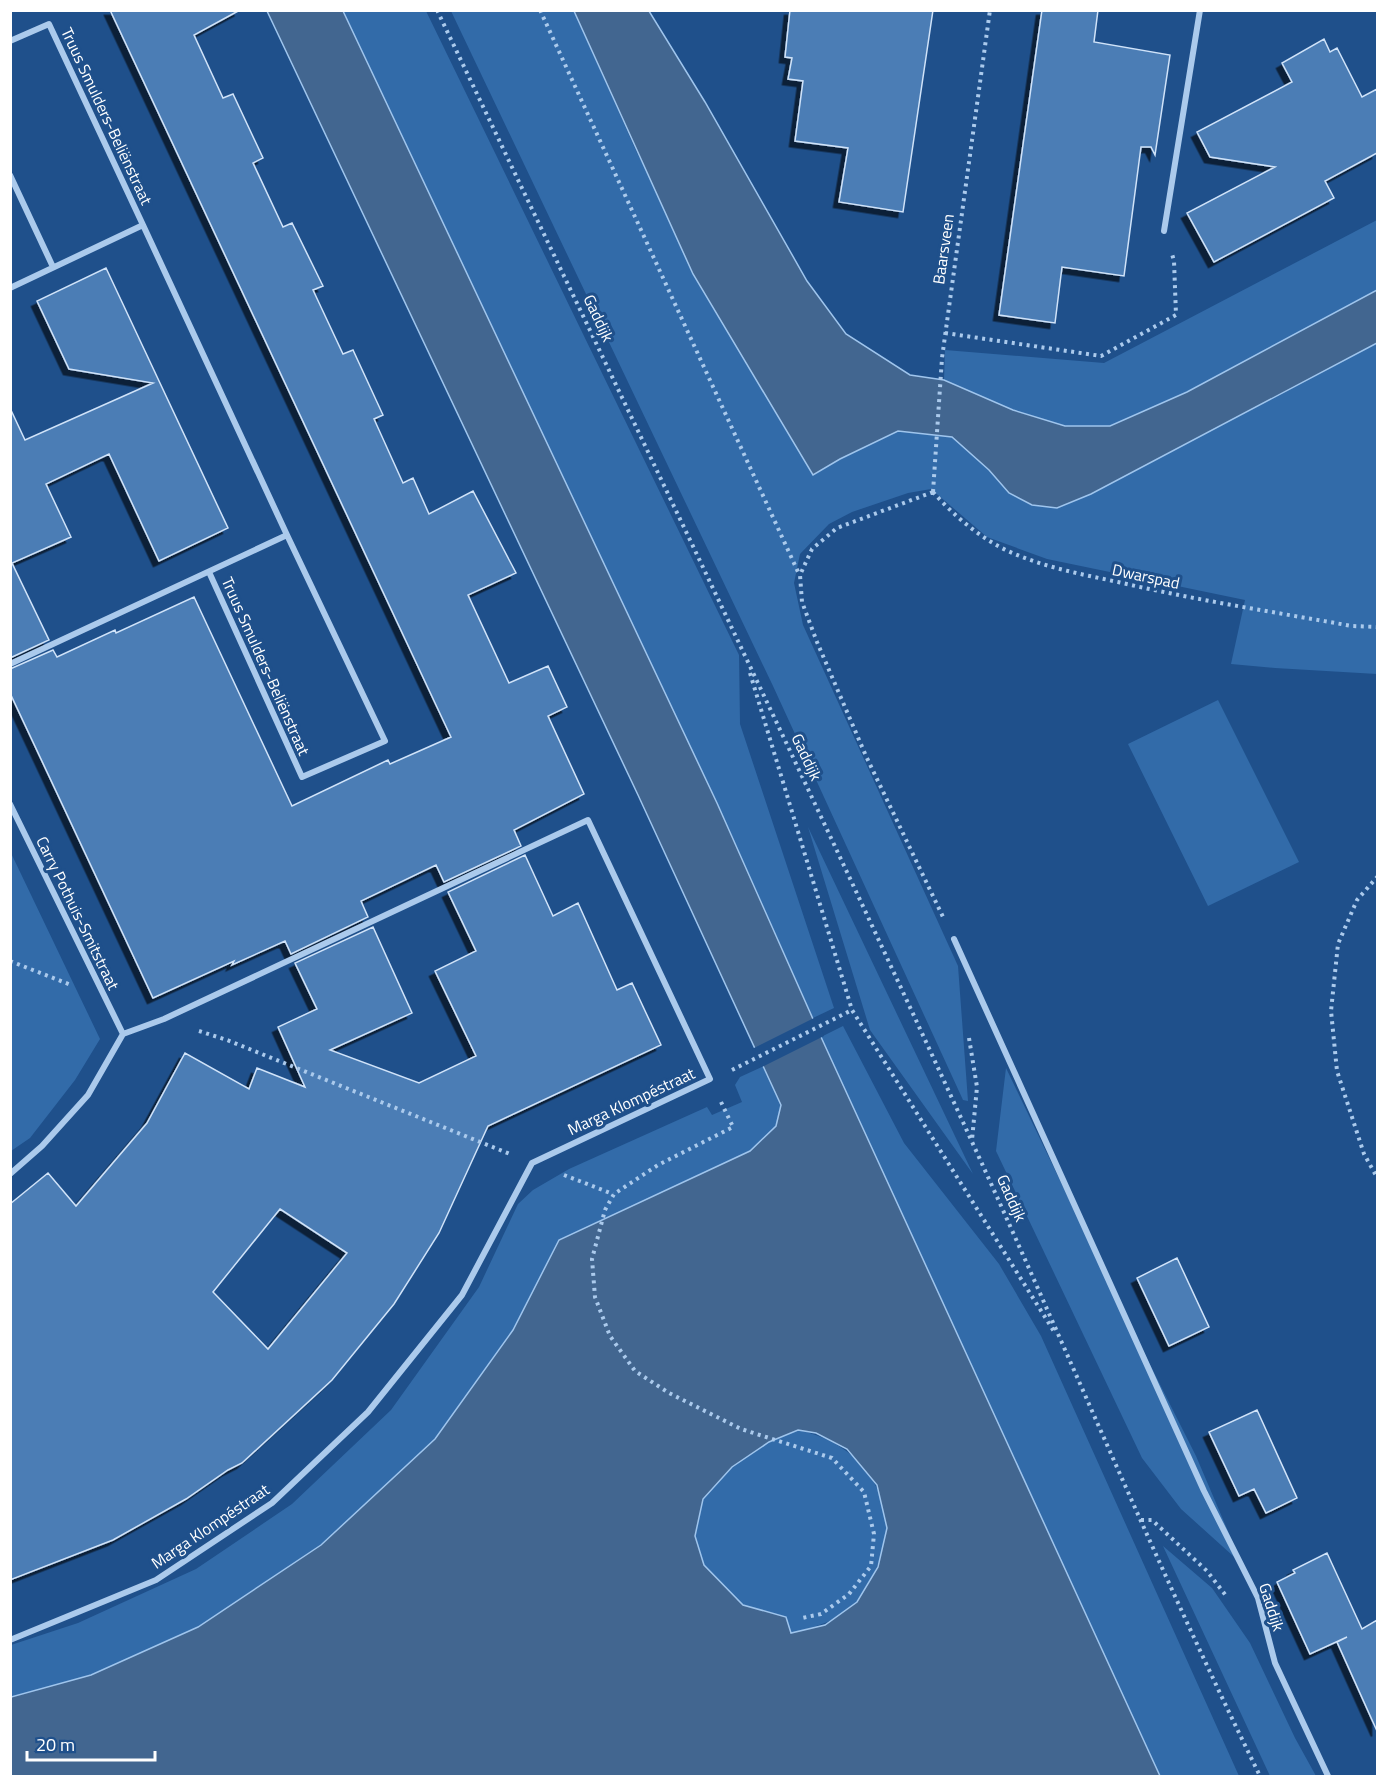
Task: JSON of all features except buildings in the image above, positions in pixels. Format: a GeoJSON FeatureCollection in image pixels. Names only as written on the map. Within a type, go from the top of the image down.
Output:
{"type":"FeatureCollection","features":[{"type":"Feature","properties":{"kind":"street"},"geometry":{"type":"LineString","coordinates":[[1164,231],[1200,10]]}},
{"type":"Feature","properties":{"kind":"street","name":"Truus Smulders-Beliënstraat"},"geometry":{"type":"LineString","coordinates":[[10,41],[49,24],[385,741],[302,777],[209,572]]}},
{"type":"Feature","properties":{"kind":"street"},"geometry":{"type":"LineString","coordinates":[[10,175],[53,267]]}},
{"type":"Feature","properties":{"kind":"street","name":"Truus Smulders-Beliënstraat"},"geometry":{"type":"LineString","coordinates":[[10,288],[143,225]]}},
{"type":"Feature","properties":{"kind":"street","name":"Truus Smulders-Beliënstraat"},"geometry":{"type":"LineString","coordinates":[[10,664],[287,535]]}},
{"type":"Feature","properties":{"kind":"street","name":"Carry Pothuis-Smitstraat"},"geometry":{"type":"LineString","coordinates":[[10,804],[123,1034]]}},
{"type":"Feature","properties":{"kind":"street","name":"Marga Klompéstraat"},"geometry":{"type":"LineString","coordinates":[[10,1640],[156,1580],[272,1503],[368,1413],[462,1295],[532,1163],[710,1079],[588,820],[164,1019],[123,1034]]}},
{"type":"Feature","properties":{"kind":"street","name":"Gaddijk"},"geometry":{"type":"LineString","coordinates":[[954,939],[1204,1491],[1258,1598],[1275,1663],[1328,1776]]}},
{"type":"Feature","properties":{"kind":"street"},"geometry":{"type":"LineString","coordinates":[[10,1174],[42,1146],[88,1095],[123,1034]]}},
{"type":"Feature","properties":{"kind":"path","name":"Gaddijk"},"geometry":{"type":"LineString","coordinates":[[437,10],[745,658],[972,1143],[1141,1520],[1260,1776]]}},
{"type":"Feature","properties":{"kind":"path"},"geometry":{"type":"LineString","coordinates":[[540,10],[800,575],[802,602],[817,642],[866,756],[954,939]]}},
{"type":"Feature","properties":{"kind":"path","name":"Baarsveen"},"geometry":{"type":"LineString","coordinates":[[933,492],[942,358],[990,10]]}},
{"type":"Feature","properties":{"kind":"path"},"geometry":{"type":"LineString","coordinates":[[945,333],[1101,356],[1176,315],[1174,261],[1164,231]]}},
{"type":"Feature","properties":{"kind":"path"},"geometry":{"type":"LineString","coordinates":[[800,575],[812,549],[837,528],[933,492]]}},
{"type":"Feature","properties":{"kind":"path","name":"Dwarspad"},"geometry":{"type":"LineString","coordinates":[[933,492],[947,509],[973,529],[1006,550],[1049,567],[1158,592],[1352,626],[1377,627]]}},
{"type":"Feature","properties":{"kind":"path"},"geometry":{"type":"LineString","coordinates":[[745,658],[852,1010],[1063,1345]]}},
{"type":"Feature","properties":{"kind":"path"},"geometry":{"type":"LineString","coordinates":[[1377,876],[1357,900],[1338,944],[1331,1011],[1337,1071],[1364,1154],[1377,1179]]}},
{"type":"Feature","properties":{"kind":"path"},"geometry":{"type":"LineString","coordinates":[[10,961],[104,998]]}},
{"type":"Feature","properties":{"kind":"path"},"geometry":{"type":"LineString","coordinates":[[736,1068],[852,1010]]}},
{"type":"Feature","properties":{"kind":"path"},"geometry":{"type":"LineString","coordinates":[[164,1019],[227,1040],[614,1194]]}},
{"type":"Feature","properties":{"kind":"path"},"geometry":{"type":"LineString","coordinates":[[968,1030],[977,1088],[972,1143]]}},
{"type":"Feature","properties":{"kind":"path"},"geometry":{"type":"LineString","coordinates":[[710,1079],[733,1127],[658,1165],[614,1194],[605,1210],[592,1259],[595,1297],[610,1336],[636,1371],[669,1393],[741,1429],[832,1458],[864,1492],[874,1534],[870,1566],[849,1594],[821,1614],[802,1618]]}},
{"type":"Feature","properties":{"kind":"path"},"geometry":{"type":"LineString","coordinates":[[1141,1520],[1152,1520],[1207,1571],[1228,1598]]}},
{"type":"Feature","properties":{"kind":"shaded area"},"geometry":{"type":"Polygon","coordinates":[[[267,11],[343,11],[717,803],[821,1037],[1160,1776],[11,1776],[11,1697],[91,1675],[198,1627],[321,1545],[435,1439],[513,1330],[559,1240],[750,1151],[776,1126],[781,1105],[638,795],[267,11]],[[798,1430],[769,1442],[732,1467],[703,1499],[695,1536],[704,1565],[743,1605],[786,1617],[791,1633],[825,1625],[857,1602],[878,1567],[887,1528],[877,1485],[847,1449],[816,1433],[798,1430]]]}},
{"type":"Feature","properties":{"kind":"shaded area"},"geometry":{"type":"Polygon","coordinates":[[[343,11],[426,11],[739,655],[740,724],[834,1008],[813,1018],[717,803],[343,11]]]}},
{"type":"Feature","properties":{"kind":"shaded area"},"geometry":{"type":"Polygon","coordinates":[[[451,11],[574,11],[637,153],[813,475],[898,431],[952,437],[989,470],[1009,493],[1091,494],[1377,343],[1377,674],[1231,664],[1245,600],[1047,559],[987,537],[931,489],[908,493],[852,512],[829,524],[800,554],[794,583],[803,625],[958,966],[968,1101],[963,1100],[773,686],[451,11]]]}},
{"type":"Feature","properties":{"kind":"shaded area"},"geometry":{"type":"Polygon","coordinates":[[[574,11],[649,11],[705,102],[807,281],[846,334],[910,375],[944,380],[1013,410],[1065,426],[1110,426],[1187,392],[1377,290],[1377,343],[1091,494],[1057,508],[1032,505],[1009,493],[989,470],[952,437],[898,431],[813,475],[693,274],[574,11]]]}},
{"type":"Feature","properties":{"kind":"shaded area"},"geometry":{"type":"Polygon","coordinates":[[[1377,220],[1377,290],[1187,392],[1110,426],[1065,426],[1013,410],[944,380],[945,350],[1104,363],[1377,220]]]}},
{"type":"Feature","properties":{"kind":"shaded area"},"geometry":{"type":"Polygon","coordinates":[[[1218,700],[1299,862],[1208,906],[1128,744],[1218,700]]]}},
{"type":"Feature","properties":{"kind":"shaded area"},"geometry":{"type":"Polygon","coordinates":[[[808,827],[973,1174],[870,1030],[808,827]]]}},
{"type":"Feature","properties":{"kind":"shaded area"},"geometry":{"type":"Polygon","coordinates":[[[10,851],[100,1039],[75,1080],[30,1138],[11,1151],[10,851]]]}},
{"type":"Feature","properties":{"kind":"shaded area"},"geometry":{"type":"Polygon","coordinates":[[[843,1026],[904,1143],[999,1264],[1041,1336],[1239,1776],[1160,1776],[821,1037],[843,1026]]]}},
{"type":"Feature","properties":{"kind":"shaded area"},"geometry":{"type":"Polygon","coordinates":[[[764,1066],[781,1105],[776,1126],[750,1151],[559,1240],[513,1330],[435,1439],[321,1545],[198,1627],[91,1675],[11,1697],[11,1645],[78,1623],[196,1569],[292,1504],[391,1410],[479,1287],[518,1204],[533,1190],[569,1169],[707,1107],[712,1115],[742,1102],[735,1085],[740,1077],[764,1066]]]}},
{"type":"Feature","properties":{"kind":"shaded area"},"geometry":{"type":"Polygon","coordinates":[[[1006,1068],[1115,1295],[1196,1456],[1242,1564],[1181,1509],[1142,1458],[996,1151],[1006,1068]]]}},
{"type":"Feature","properties":{"kind":"shaded area"},"geometry":{"type":"Polygon","coordinates":[[[798,1430],[832,1442],[847,1451],[859,1463],[870,1476],[878,1491],[884,1508],[887,1533],[884,1548],[872,1577],[857,1602],[835,1619],[791,1633],[786,1617],[743,1605],[704,1565],[695,1536],[703,1499],[732,1467],[769,1442],[798,1430]]]}},
{"type":"Feature","properties":{"kind":"shaded area"},"geometry":{"type":"Polygon","coordinates":[[[1163,1546],[1212,1588],[1250,1643],[1295,1738],[1316,1776],[1270,1776],[1163,1546]]]}},
{"type":"Feature","properties":{"kind":"pier"},"geometry":{"type":"Polygon","coordinates":[[[816,1017],[824,1036],[762,1067],[752,1049],[816,1017]]]}}]}
